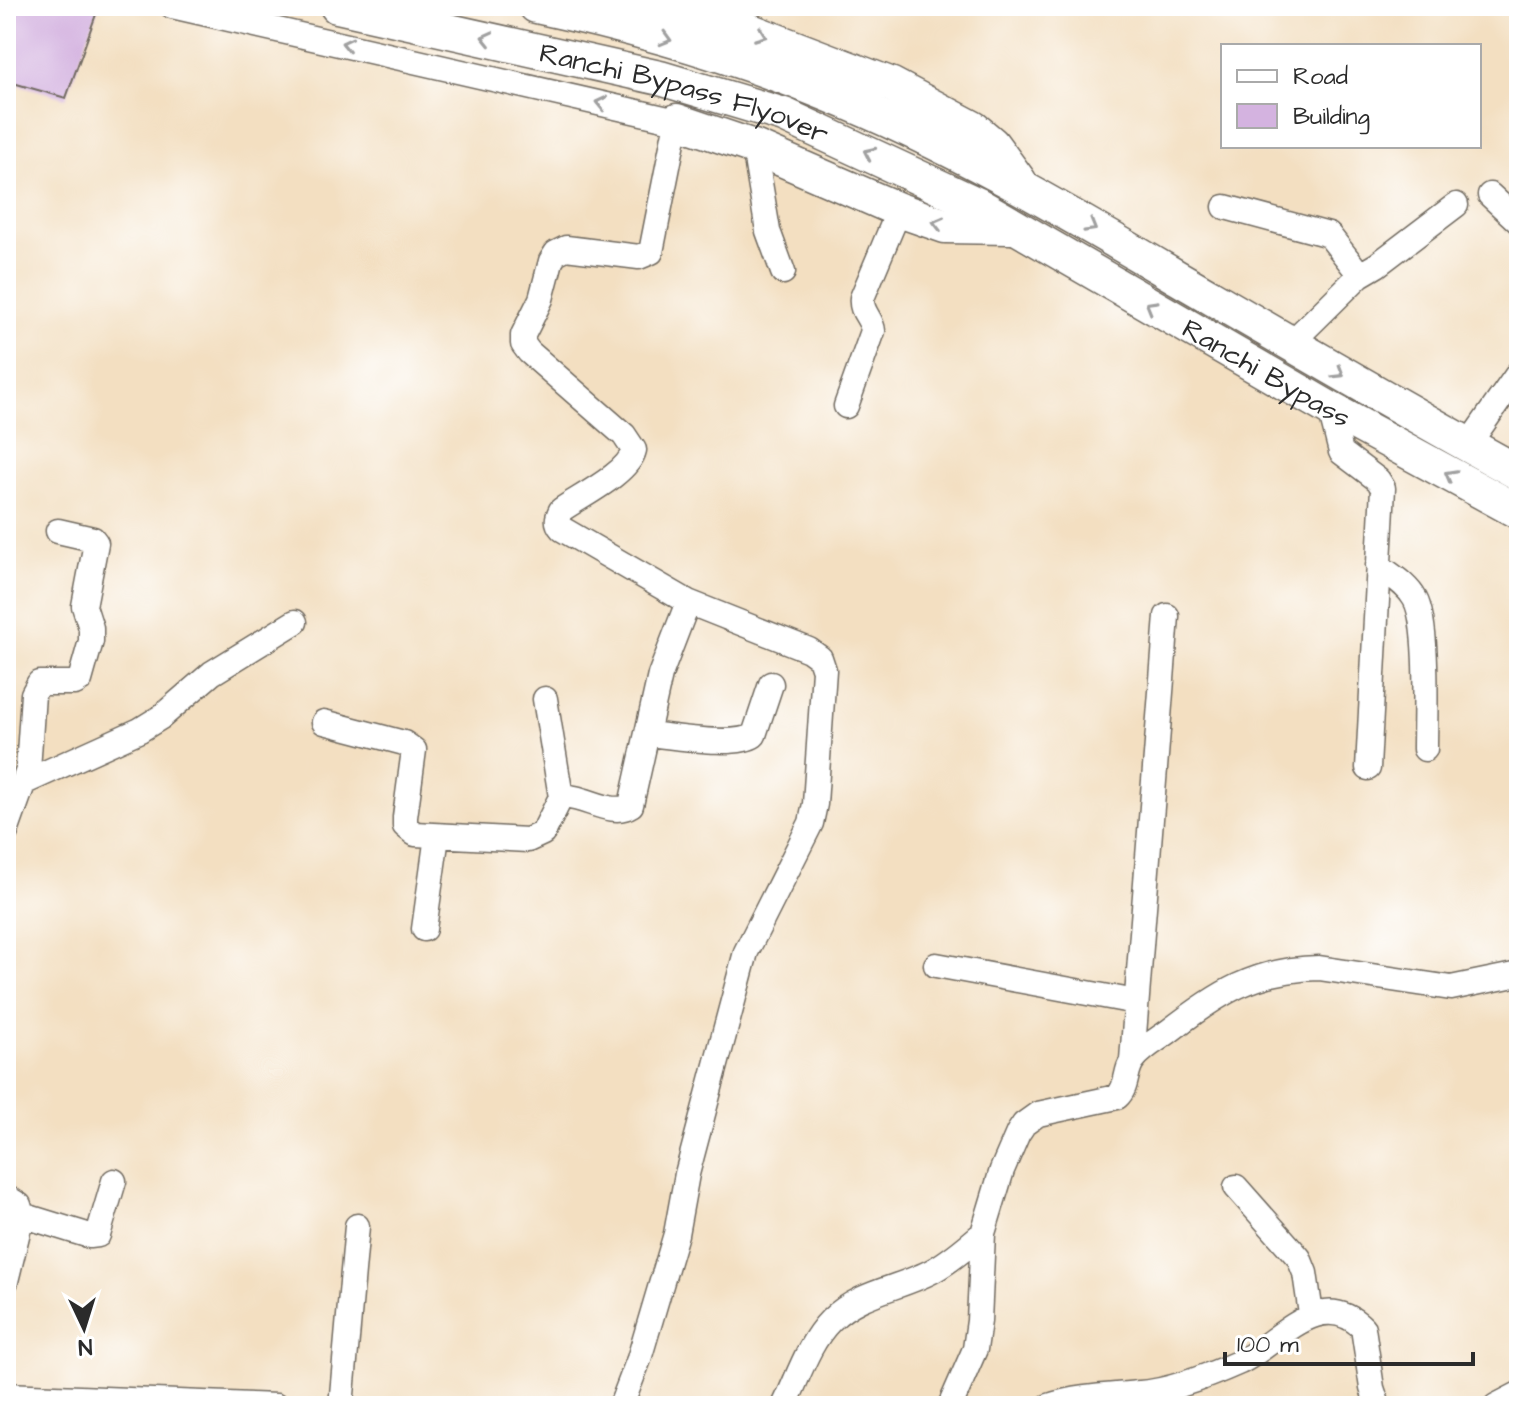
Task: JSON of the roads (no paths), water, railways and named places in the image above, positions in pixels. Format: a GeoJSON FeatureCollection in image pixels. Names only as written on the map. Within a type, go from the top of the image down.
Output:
{"type":"FeatureCollection","features":[{"type":"Feature","properties":{"kind":"highway","name":"Ranchi Bypass Flyover"},"geometry":{"type":"LineString","coordinates":[[337,6],[660,78],[784,115],[978,205],[1016,227]]}},
{"type":"Feature","properties":{"kind":"highway","name":"Ranchi Bypass Flyover"},"geometry":{"type":"LineString","coordinates":[[536,6],[594,18],[696,48],[825,93],[1024,187]]}},
{"type":"Feature","properties":{"kind":"highway"},"geometry":{"type":"LineString","coordinates":[[659,6],[748,30],[892,85],[973,128],[992,144],[1024,187]]}},
{"type":"Feature","properties":{"kind":"highway"},"geometry":{"type":"LineString","coordinates":[[677,121],[754,147],[899,210],[945,226],[1016,227]]}},
{"type":"Feature","properties":{"kind":"highway","name":"Ranchi Bypass"},"geometry":{"type":"LineString","coordinates":[[1024,187],[1356,383],[1519,473]]}},
{"type":"Feature","properties":{"kind":"highway","name":"Ranchi Bypass"},"geometry":{"type":"LineString","coordinates":[[1016,227],[1330,409],[1519,512]]}},
{"type":"Feature","properties":{"kind":"street"},"geometry":{"type":"LineString","coordinates":[[172,6],[677,121],[651,252],[639,257],[566,248],[556,253],[541,299],[523,335],[523,344],[624,435],[634,450],[632,458],[619,472],[561,510],[557,523],[562,529],[688,602],[809,650],[820,658],[824,670],[811,823],[746,952],[687,1174],[676,1234],[639,1359],[621,1406]]}},
{"type":"Feature","properties":{"kind":"street"},"geometry":{"type":"LineString","coordinates":[[754,147],[768,231],[783,272]]}},
{"type":"Feature","properties":{"kind":"street"},"geometry":{"type":"LineString","coordinates":[[1490,195],[1519,222]]}},
{"type":"Feature","properties":{"kind":"street"},"geometry":{"type":"LineString","coordinates":[[1291,343],[1360,275],[1456,205]]}},
{"type":"Feature","properties":{"kind":"street"},"geometry":{"type":"LineString","coordinates":[[1225,207],[1329,235],[1360,275]]}},
{"type":"Feature","properties":{"kind":"street"},"geometry":{"type":"LineString","coordinates":[[846,406],[873,331],[863,312],[862,298],[899,210]]}},
{"type":"Feature","properties":{"kind":"street"},"geometry":{"type":"LineString","coordinates":[[1468,445],[1519,372]]}},
{"type":"Feature","properties":{"kind":"street"},"geometry":{"type":"LineString","coordinates":[[1330,409],[1341,452],[1378,480],[1383,488],[1368,768]]}},
{"type":"Feature","properties":{"kind":"street"},"geometry":{"type":"LineString","coordinates":[[6,832],[25,782],[35,686],[39,683],[75,683],[80,680],[91,641],[91,628],[84,606],[96,543],[93,539],[58,531]]}},
{"type":"Feature","properties":{"kind":"street"},"geometry":{"type":"LineString","coordinates":[[1378,565],[1405,586],[1419,611],[1425,749]]}},
{"type":"Feature","properties":{"kind":"street"},"geometry":{"type":"LineString","coordinates":[[324,722],[412,747],[415,757],[405,826],[415,834],[528,840],[543,833],[561,797],[574,797],[618,810],[631,805],[660,675],[688,602]]}},
{"type":"Feature","properties":{"kind":"street"},"geometry":{"type":"LineString","coordinates":[[950,1406],[975,1349],[983,1233],[1002,1170],[1024,1124],[1038,1114],[1117,1097],[1126,1086],[1132,1060],[1167,616]]}},
{"type":"Feature","properties":{"kind":"street"},"geometry":{"type":"LineString","coordinates":[[25,782],[140,730],[161,717],[212,673],[295,622]]}},
{"type":"Feature","properties":{"kind":"street"},"geometry":{"type":"LineString","coordinates":[[648,734],[734,741],[751,739],[771,684]]}},
{"type":"Feature","properties":{"kind":"street"},"geometry":{"type":"LineString","coordinates":[[545,699],[561,797]]}},
{"type":"Feature","properties":{"kind":"street"},"geometry":{"type":"LineString","coordinates":[[424,929],[437,836]]}},
{"type":"Feature","properties":{"kind":"street"},"geometry":{"type":"LineString","coordinates":[[936,965],[1136,1002]]}},
{"type":"Feature","properties":{"kind":"street"},"geometry":{"type":"LineString","coordinates":[[1132,1060],[1192,1013],[1249,979],[1319,968],[1451,988],[1519,974]]}},
{"type":"Feature","properties":{"kind":"street"},"geometry":{"type":"LineString","coordinates":[[6,1281],[14,1206],[90,1236],[98,1235],[114,1181]]}},
{"type":"Feature","properties":{"kind":"street"},"geometry":{"type":"LineString","coordinates":[[1236,1187],[1299,1258],[1305,1273],[1311,1314]]}},
{"type":"Feature","properties":{"kind":"street"},"geometry":{"type":"LineString","coordinates":[[341,1406],[357,1226]]}},
{"type":"Feature","properties":{"kind":"street"},"geometry":{"type":"LineString","coordinates":[[784,1406],[814,1343],[844,1308],[862,1297],[934,1270],[983,1233]]}},
{"type":"Feature","properties":{"kind":"street"},"geometry":{"type":"LineString","coordinates":[[1049,1406],[1078,1399],[1159,1390],[1248,1358],[1311,1314],[1329,1313],[1356,1322],[1363,1328],[1372,1388],[1378,1406]]}},
{"type":"Feature","properties":{"kind":"street"},"geometry":{"type":"LineString","coordinates":[[1496,1406],[1519,1394]]}},
{"type":"Feature","properties":{"kind":"street"},"geometry":{"type":"LineString","coordinates":[[6,1395],[276,1406]]}}]}
